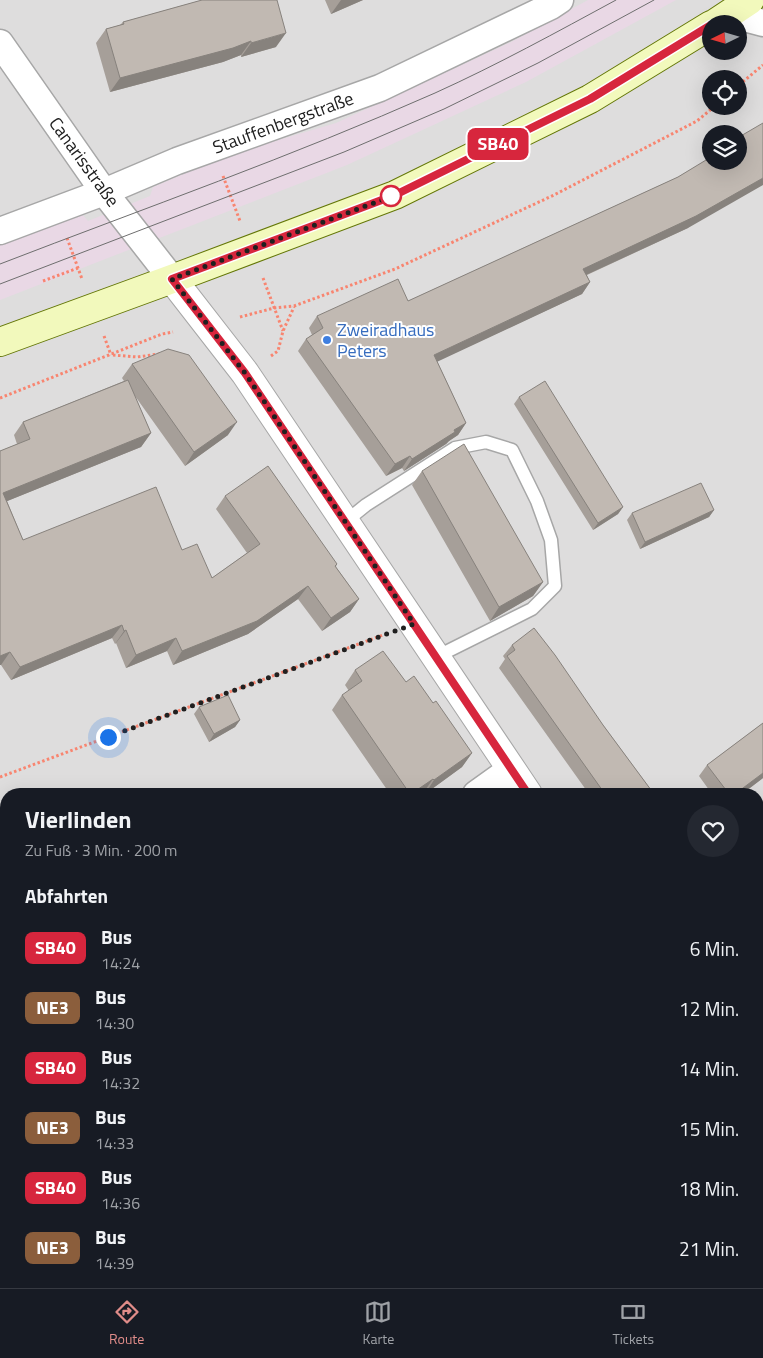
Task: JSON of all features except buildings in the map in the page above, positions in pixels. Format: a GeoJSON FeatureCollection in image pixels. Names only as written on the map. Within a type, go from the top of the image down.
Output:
{"type":"FeatureCollection","features":[{"type":"Feature","properties":{"kind":"main road"},"geometry":{"type":"LineString","coordinates":[[0,342],[395,195],[590,99],[702,31]]}},
{"type":"Feature","properties":{"kind":"street","name":"Stauffenbergstraße"},"geometry":{"type":"LineString","coordinates":[[0,231],[177,162],[380,88],[560,0]]}},
{"type":"Feature","properties":{"kind":"street"},"geometry":{"type":"LineString","coordinates":[[748,20],[763,23]]}},
{"type":"Feature","properties":{"kind":"street","name":"Canarisstraße"},"geometry":{"type":"LineString","coordinates":[[0,43],[104,192],[172,279]]}},
{"type":"Feature","properties":{"kind":"street"},"geometry":{"type":"LineString","coordinates":[[172,279],[245,373],[524,788]]}},
{"type":"Feature","properties":{"kind":"street"},"geometry":{"type":"LineString","coordinates":[[484,788],[511,769]]}},
{"type":"Feature","properties":{"kind":"lane"},"geometry":{"type":"LineString","coordinates":[[345,522],[366,505],[455,448],[486,442],[512,450],[536,501],[551,540],[555,586],[532,609],[436,657]]}},
{"type":"Feature","properties":{"kind":"path"},"geometry":{"type":"LineString","coordinates":[[747,78],[763,64]]}},
{"type":"Feature","properties":{"kind":"path"},"geometry":{"type":"LineString","coordinates":[[245,373],[278,352],[283,331],[294,306],[395,268],[554,195],[697,121],[704,115]]}},
{"type":"Feature","properties":{"kind":"path"},"geometry":{"type":"LineString","coordinates":[[43,281],[78,268]]}},
{"type":"Feature","properties":{"kind":"path"},"geometry":{"type":"LineString","coordinates":[[0,398],[111,354],[137,357],[157,354],[165,355]]}},
{"type":"Feature","properties":{"kind":"path"},"geometry":{"type":"LineString","coordinates":[[0,777],[414,624]]}},
{"type":"Feature","properties":{"kind":"shaded area"},"geometry":{"type":"Polygon","coordinates":[[[0,0],[763,0],[763,788],[0,788],[0,0]]]}},
{"type":"Feature","properties":{"kind":"shaded area"},"geometry":{"type":"Polygon","coordinates":[[[588,0],[676,0],[526,82],[347,165],[0,300],[0,242],[81,213],[88,221],[150,196],[153,187],[228,155],[336,123],[511,42],[588,0]]]}},
{"type":"Feature","properties":{"kind":"tram line"},"geometry":{"type":"LineString","coordinates":[[0,264],[273,160],[435,93],[527,48],[616,0]]}},
{"type":"Feature","properties":{"kind":"tram line"},"geometry":{"type":"LineString","coordinates":[[0,284],[344,152],[444,109],[538,63],[654,0]]}},
{"type":"Feature","properties":{"kind":"bus line","name":"SB40"},"geometry":{"type":"LineString","coordinates":[[524,788],[245,373],[172,279],[395,195],[590,99],[702,31]]}},
{"type":"Feature","properties":{"kind":"place","name":"Zweiradhaus Peters"},"geometry":{"type":"Point","coordinates":[327,340]}},
{"type":"Feature","properties":{"kind":"route"},"geometry":{"type":"LineString","coordinates":[[108,737],[414,624],[245,373],[172,279],[395,195],[391,196]]}}]}
